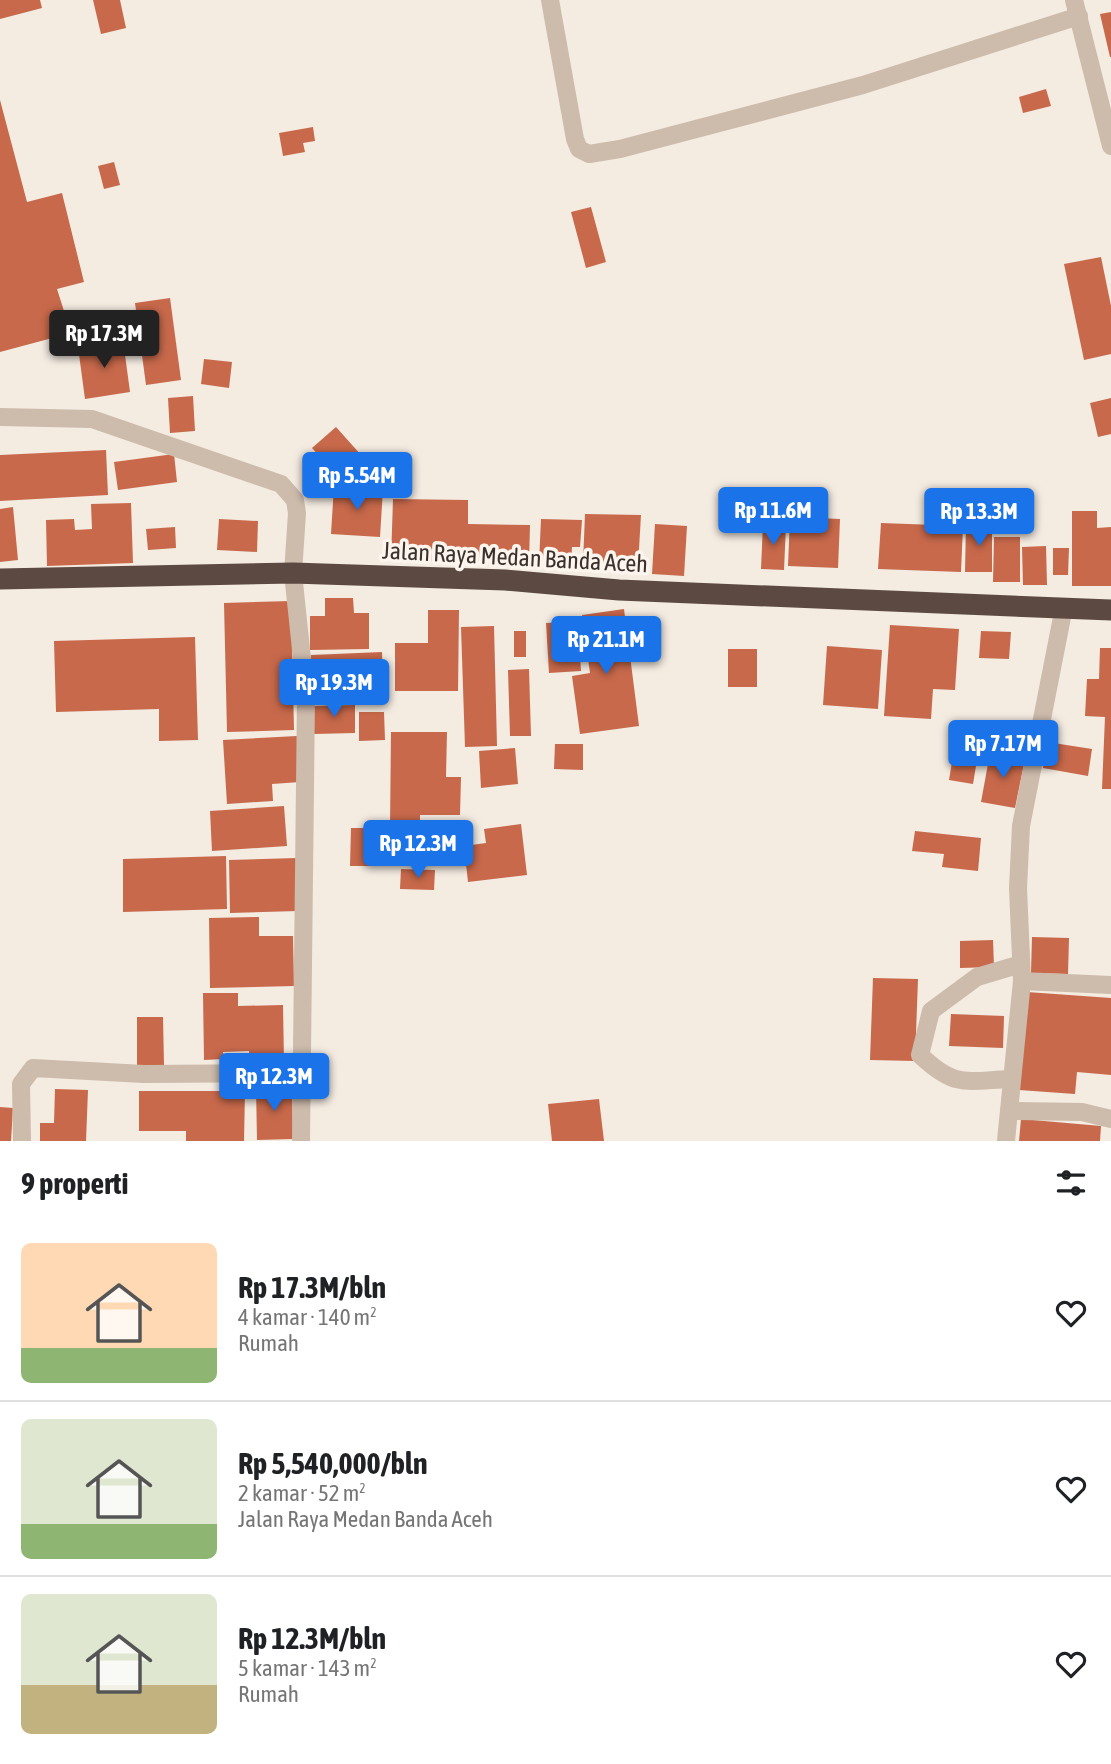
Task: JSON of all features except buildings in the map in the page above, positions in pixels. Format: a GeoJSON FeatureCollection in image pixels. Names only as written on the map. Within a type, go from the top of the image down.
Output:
{"type":"FeatureCollection","features":[{"type":"Feature","properties":{"kind":"highway","name":"Jalan Raya Medan Banda Aceh"},"geometry":{"type":"LineString","coordinates":[[0,579],[293,573],[505,580],[619,590],[1111,610]]}},
{"type":"Feature","properties":{"kind":"street"},"geometry":{"type":"LineString","coordinates":[[550,0],[575,139],[579,149],[589,154],[620,149],[863,85],[1077,8],[1111,146]]}},
{"type":"Feature","properties":{"kind":"street"},"geometry":{"type":"LineString","coordinates":[[0,417],[92,419],[281,484],[295,500],[298,542],[293,573],[306,697],[300,1073],[302,1141]]}},
{"type":"Feature","properties":{"kind":"street"},"geometry":{"type":"LineString","coordinates":[[1006,1141],[1022,972],[1018,888],[1021,826],[1063,607]]}},
{"type":"Feature","properties":{"kind":"street"},"geometry":{"type":"LineString","coordinates":[[1010,1079],[961,1081],[942,1076],[920,1055],[931,1011],[977,977],[1022,972],[1111,985]]}},
{"type":"Feature","properties":{"kind":"street"},"geometry":{"type":"LineString","coordinates":[[22,1141],[21,1084],[33,1068],[144,1074],[300,1073]]}},
{"type":"Feature","properties":{"kind":"street"},"geometry":{"type":"LineString","coordinates":[[1009,1111],[1082,1112],[1111,1119]]}}]}
